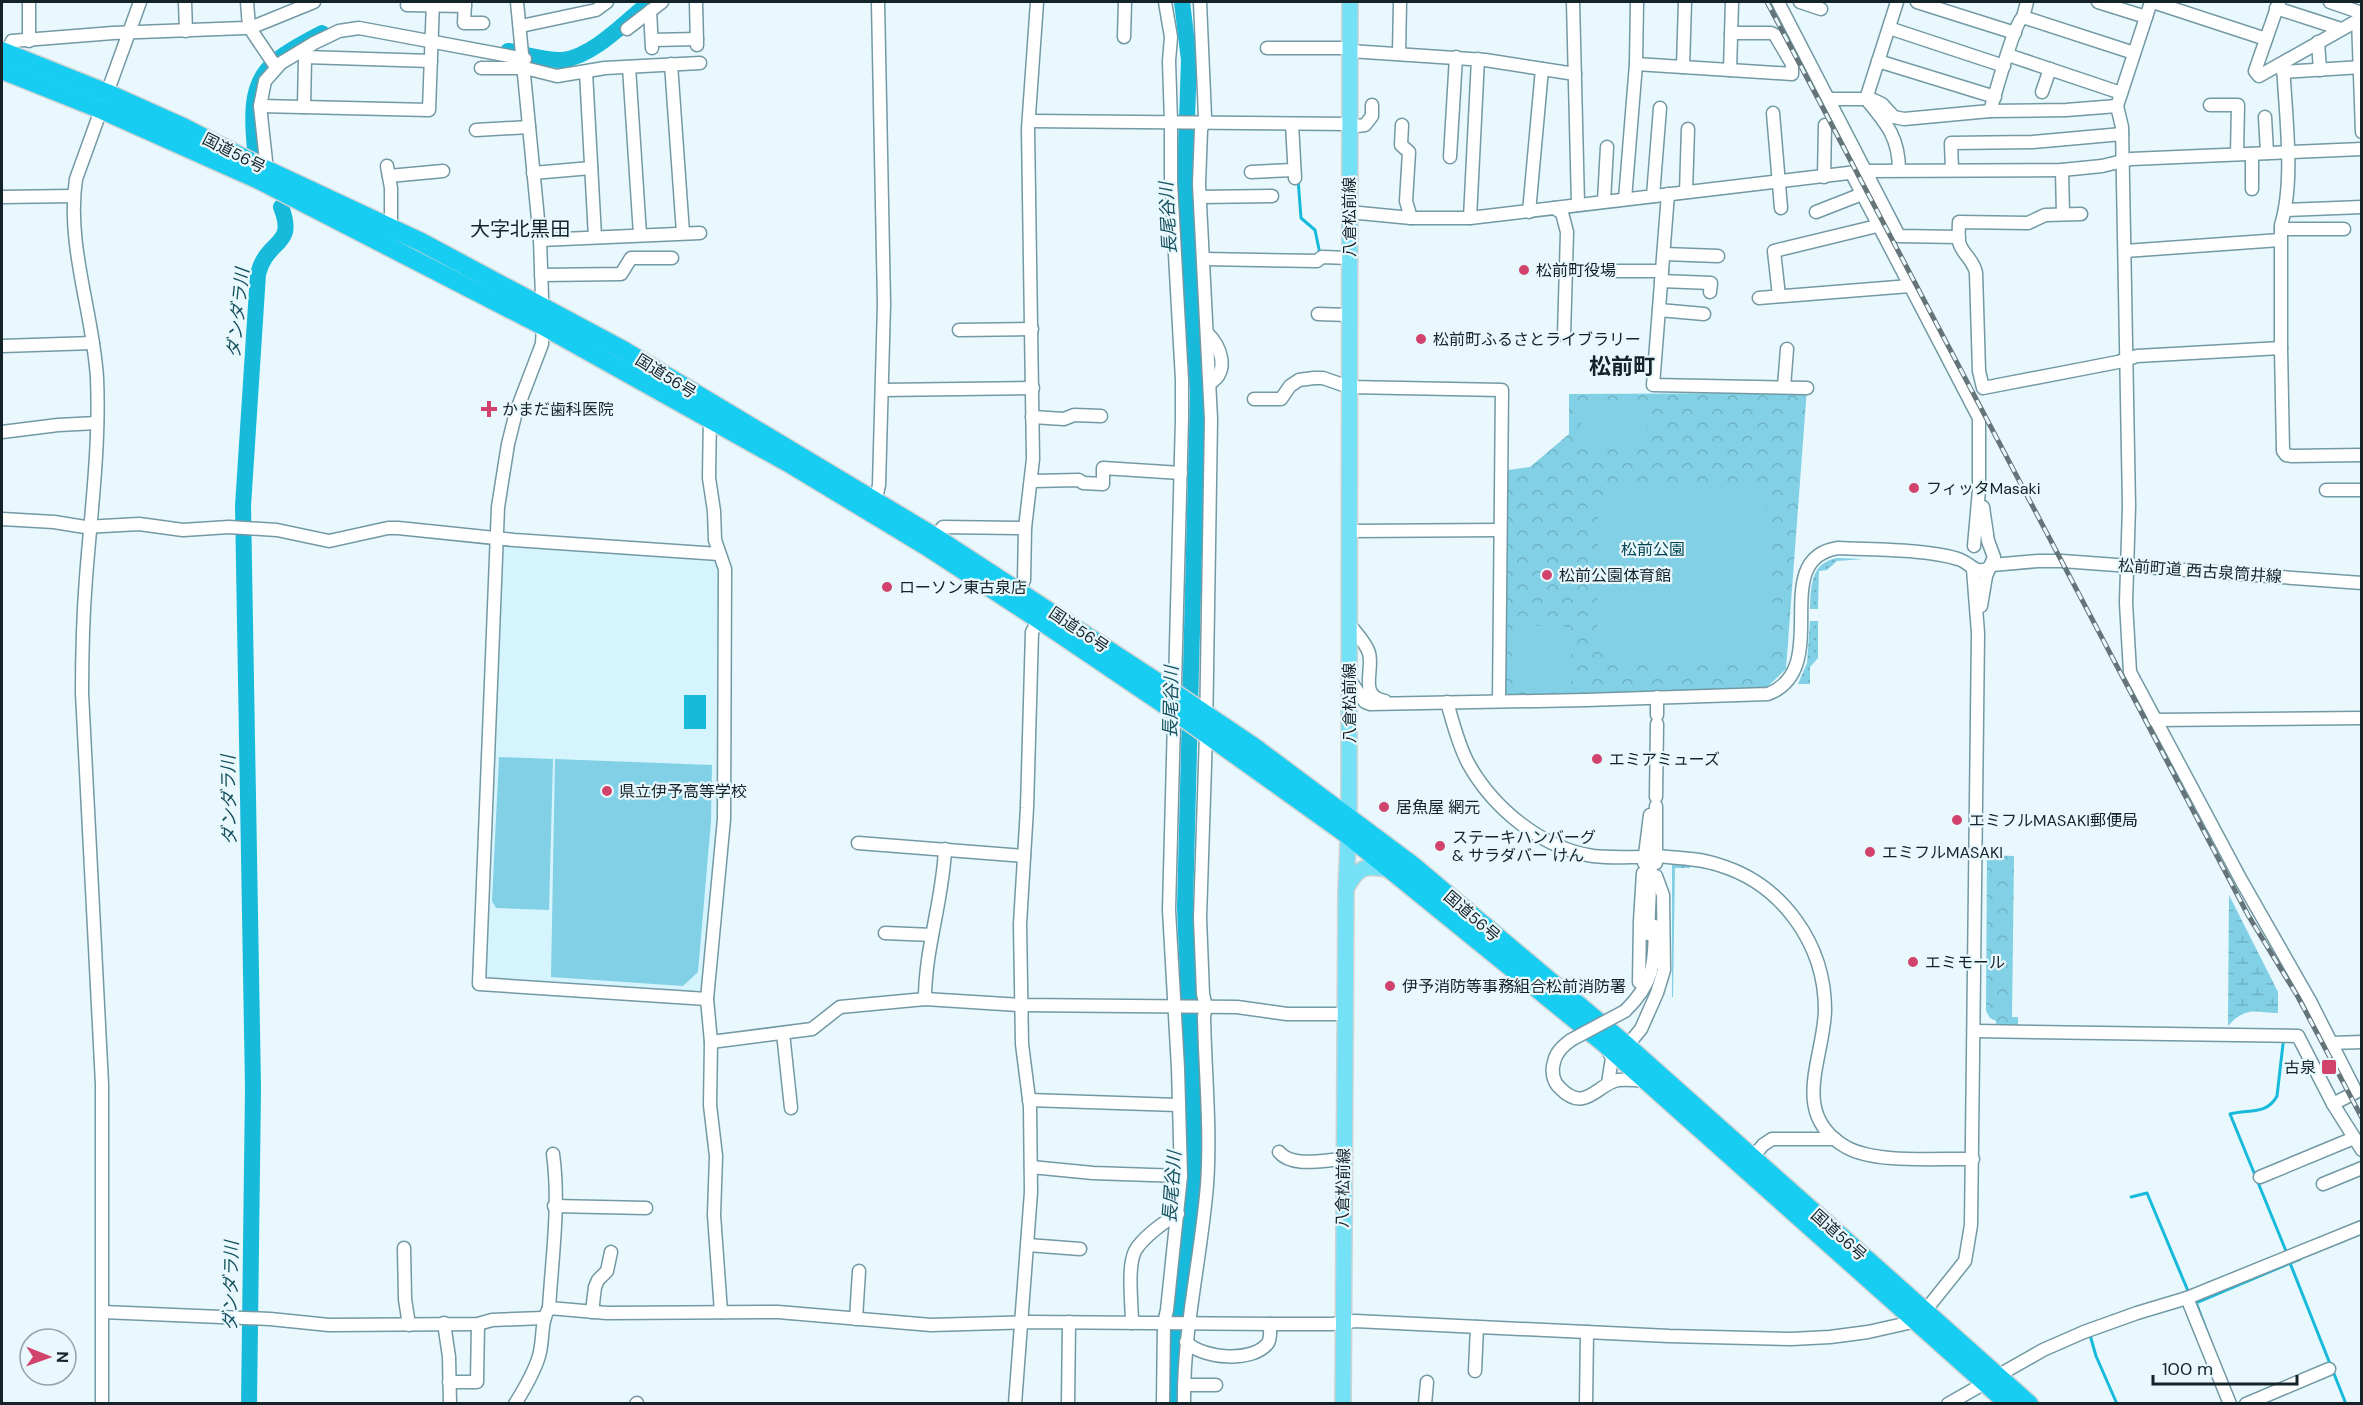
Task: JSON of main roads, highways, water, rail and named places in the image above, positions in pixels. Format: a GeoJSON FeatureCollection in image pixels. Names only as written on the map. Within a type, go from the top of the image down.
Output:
{"type":"FeatureCollection","features":[{"type":"Feature","properties":{"kind":"highway","name":"国道56号"},"geometry":{"type":"LineString","coordinates":[[3,60],[105,101],[264,176],[391,229],[623,350],[710,411]]}},
{"type":"Feature","properties":{"kind":"highway","name":"国道56号"},"geometry":{"type":"LineString","coordinates":[[264,176],[543,326],[710,411],[874,507],[1042,614],[1349,817],[1412,865],[1627,1046],[1753,1157],[1921,1316]]}},
{"type":"Feature","properties":{"kind":"highway","name":"国道56号"},"geometry":{"type":"LineString","coordinates":[[874,507],[936,537],[1019,591],[1042,614]]}},
{"type":"Feature","properties":{"kind":"highway","name":"国道56号"},"geometry":{"type":"LineString","coordinates":[[1204,723],[1349,836],[1604,1043],[2020,1402]]}},
{"type":"Feature","properties":{"kind":"main road","name":"八倉松前線"},"geometry":{"type":"LineString","coordinates":[[1343,1404],[1343,1159],[1346,890],[1349,836],[1350,2]]}},
{"type":"Feature","properties":{"kind":"main road"},"geometry":{"type":"LineString","coordinates":[[1346,890],[1353,876],[1362,868],[1374,867],[1391,870]]}},
{"type":"Feature","properties":{"kind":"waterway","name":"ダンダラ川"},"geometry":{"type":"LineString","coordinates":[[508,51],[550,59],[563,60],[575,57],[598,45],[650,2]]}},
{"type":"Feature","properties":{"kind":"waterway","name":"長尾谷川"},"geometry":{"type":"LineString","coordinates":[[1174,1404],[1176,1330],[1195,1187],[1185,908],[1198,393],[1185,178],[1189,60],[1182,2]]}},
{"type":"Feature","properties":{"kind":"waterway","name":"ダンダラ川"},"geometry":{"type":"LineString","coordinates":[[255,149],[254,105],[263,76],[284,55],[322,33]]}},
{"type":"Feature","properties":{"kind":"waterway"},"geometry":{"type":"LineString","coordinates":[[1298,179],[1301,218],[1315,230],[1320,254]]}},
{"type":"Feature","properties":{"kind":"waterway","name":"ダンダラ川"},"geometry":{"type":"LineString","coordinates":[[249,1404],[253,1088],[243,506],[258,274],[262,262],[283,236],[285,220],[281,207]]}},
{"type":"Feature","properties":{"kind":"waterway"},"geometry":{"type":"LineString","coordinates":[[2283,1044],[2277,1096],[2273,1102],[2263,1109],[2230,1114],[2286,1251]]}},
{"type":"Feature","properties":{"kind":"waterway"},"geometry":{"type":"LineString","coordinates":[[2131,1197],[2147,1193],[2188,1291]]}},
{"type":"Feature","properties":{"kind":"waterway"},"geometry":{"type":"LineString","coordinates":[[2198,1302],[2300,1259]]}},
{"type":"Feature","properties":{"kind":"waterway"},"geometry":{"type":"LineString","coordinates":[[2290,1263],[2346,1404]]}},
{"type":"Feature","properties":{"kind":"waterway"},"geometry":{"type":"LineString","coordinates":[[2197,1305],[2212,1345]]}},
{"type":"Feature","properties":{"kind":"waterway"},"geometry":{"type":"LineString","coordinates":[[2092,1334],[2090,1335],[2096,1356],[2117,1404]]}},
{"type":"Feature","properties":{"kind":"railway"},"geometry":{"type":"LineString","coordinates":[[1767,2],[2248,915],[2298,997],[2362,1118]]}},
{"type":"Feature","properties":{"kind":"place","name":"松前町役場"},"geometry":{"type":"Point","coordinates":[1524,270]}},
{"type":"Feature","properties":{"kind":"place","name":"松前町ふるさとライブラリー"},"geometry":{"type":"Point","coordinates":[1421,339]}},
{"type":"Feature","properties":{"kind":"place","name":"かまだ歯科医院"},"geometry":{"type":"Point","coordinates":[489,409]}},
{"type":"Feature","properties":{"kind":"place","name":"フィッタMasaki"},"geometry":{"type":"Point","coordinates":[1914,488]}},
{"type":"Feature","properties":{"kind":"place","name":"松前公園体育館"},"geometry":{"type":"Point","coordinates":[1547,575]}},
{"type":"Feature","properties":{"kind":"place","name":"ローソン東古泉店"},"geometry":{"type":"Point","coordinates":[887,587]}},
{"type":"Feature","properties":{"kind":"place","name":"エミアミューズ"},"geometry":{"type":"Point","coordinates":[1597,759]}},
{"type":"Feature","properties":{"kind":"place","name":"県立伊予高等学校"},"geometry":{"type":"Point","coordinates":[607,791]}},
{"type":"Feature","properties":{"kind":"place","name":"居魚屋 網元"},"geometry":{"type":"Point","coordinates":[1384,807]}},
{"type":"Feature","properties":{"kind":"place","name":"エミフルMASAKI郵便局"},"geometry":{"type":"Point","coordinates":[1957,820]}},
{"type":"Feature","properties":{"kind":"place","name":"ステーキハンバーグ & サラダバー けん"},"geometry":{"type":"Point","coordinates":[1440,846]}},
{"type":"Feature","properties":{"kind":"place","name":"エミフルMASAKI"},"geometry":{"type":"Point","coordinates":[1870,852]}},
{"type":"Feature","properties":{"kind":"place","name":"エミモール"},"geometry":{"type":"Point","coordinates":[1913,962]}},
{"type":"Feature","properties":{"kind":"place","name":"伊予消防等事務組合松前消防署"},"geometry":{"type":"Point","coordinates":[1390,986]}},
{"type":"Feature","properties":{"kind":"place","name":"古泉"},"geometry":{"type":"Point","coordinates":[2329,1067]}},
{"type":"Feature","properties":{"kind":"district","name":"大字北黒田"},"geometry":{"type":"Point","coordinates":[520,229]}},
{"type":"Feature","properties":{"kind":"district","name":"松前町"},"geometry":{"type":"Point","coordinates":[1622,366]}},
{"type":"Feature","properties":{"kind":"park label","name":"松前公園"},"geometry":{"type":"Point","coordinates":[1653,549]}}]}
